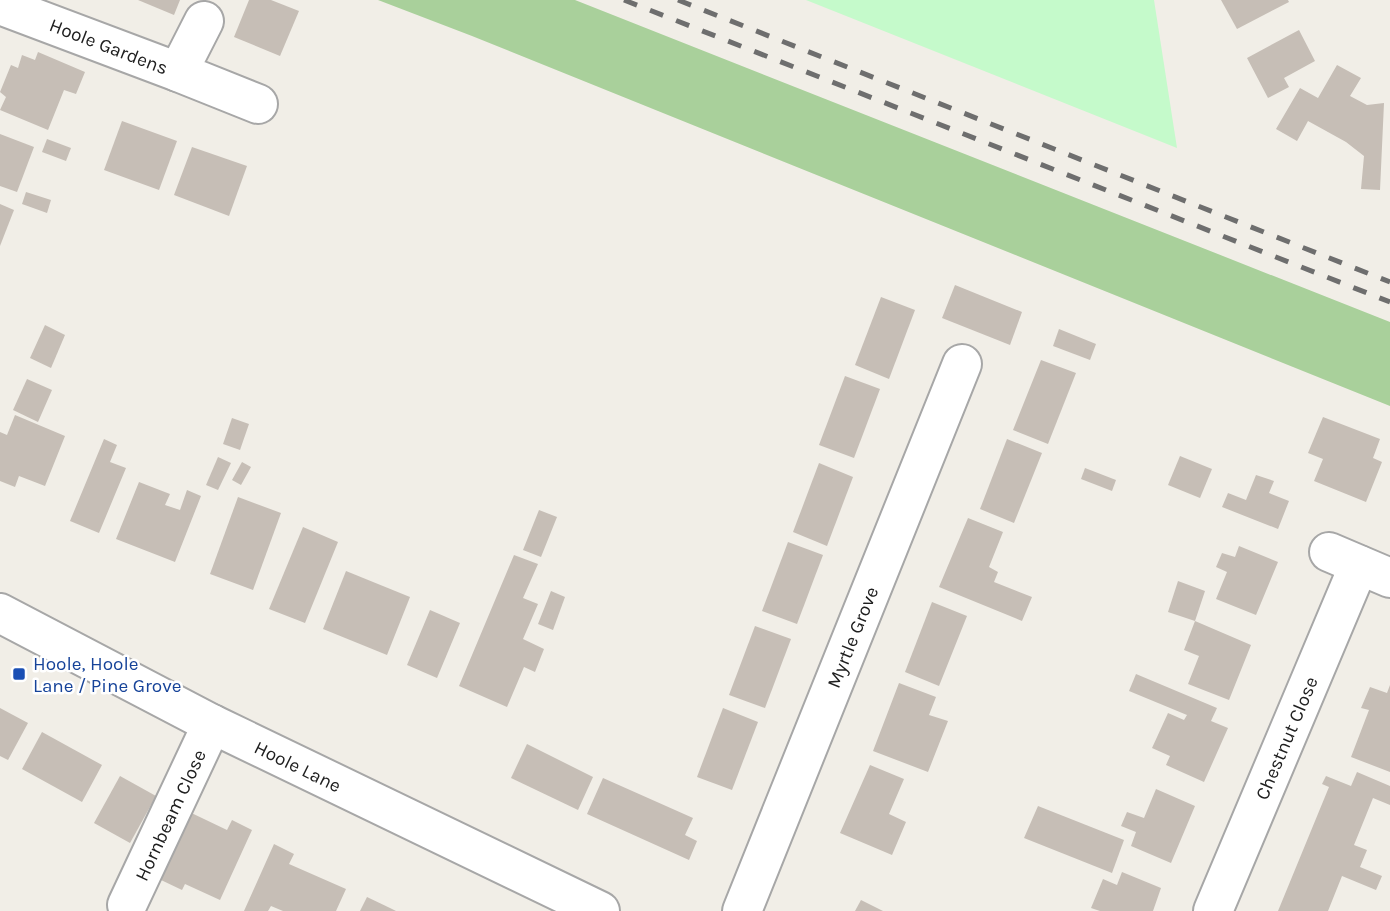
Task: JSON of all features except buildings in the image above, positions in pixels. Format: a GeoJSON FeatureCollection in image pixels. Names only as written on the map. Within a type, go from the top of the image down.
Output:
{"type":"FeatureCollection","features":[{"type":"Feature","properties":{"kind":"street","name":"Hoole Gardens"},"geometry":{"type":"LineString","coordinates":[[0,5],[258,104]]}},
{"type":"Feature","properties":{"kind":"street","name":"Hoole Gardens"},"geometry":{"type":"LineString","coordinates":[[178,72],[204,22]]}},
{"type":"Feature","properties":{"kind":"street","name":"Myrtle Grove"},"geometry":{"type":"LineString","coordinates":[[742,911],[962,364]]}},
{"type":"Feature","properties":{"kind":"street","name":"Chestnut Close"},"geometry":{"type":"LineString","coordinates":[[1213,911],[1359,565]]}},
{"type":"Feature","properties":{"kind":"street","name":"Hoole Lane"},"geometry":{"type":"LineString","coordinates":[[0,613],[212,724],[600,911]]}},
{"type":"Feature","properties":{"kind":"street","name":"Hornbeam Close"},"geometry":{"type":"LineString","coordinates":[[127,905],[212,724]]}},
{"type":"Feature","properties":{"kind":"green space"},"geometry":{"type":"Polygon","coordinates":[[[378,0],[575,0],[1390,322],[1390,406],[472,36],[378,0]]]}},
{"type":"Feature","properties":{"kind":"green space"},"geometry":{"type":"Polygon","coordinates":[[[806,0],[1154,0],[1177,148],[806,0]]]}},
{"type":"Feature","properties":{"kind":"railway"},"geometry":{"type":"LineString","coordinates":[[624,0],[1390,302]]}},
{"type":"Feature","properties":{"kind":"railway"},"geometry":{"type":"LineString","coordinates":[[678,0],[1390,282]]}},
{"type":"Feature","properties":{"kind":"place","name":"Hoole, Hoole Lane / Pine Grove"},"geometry":{"type":"Point","coordinates":[19,674]}}]}
